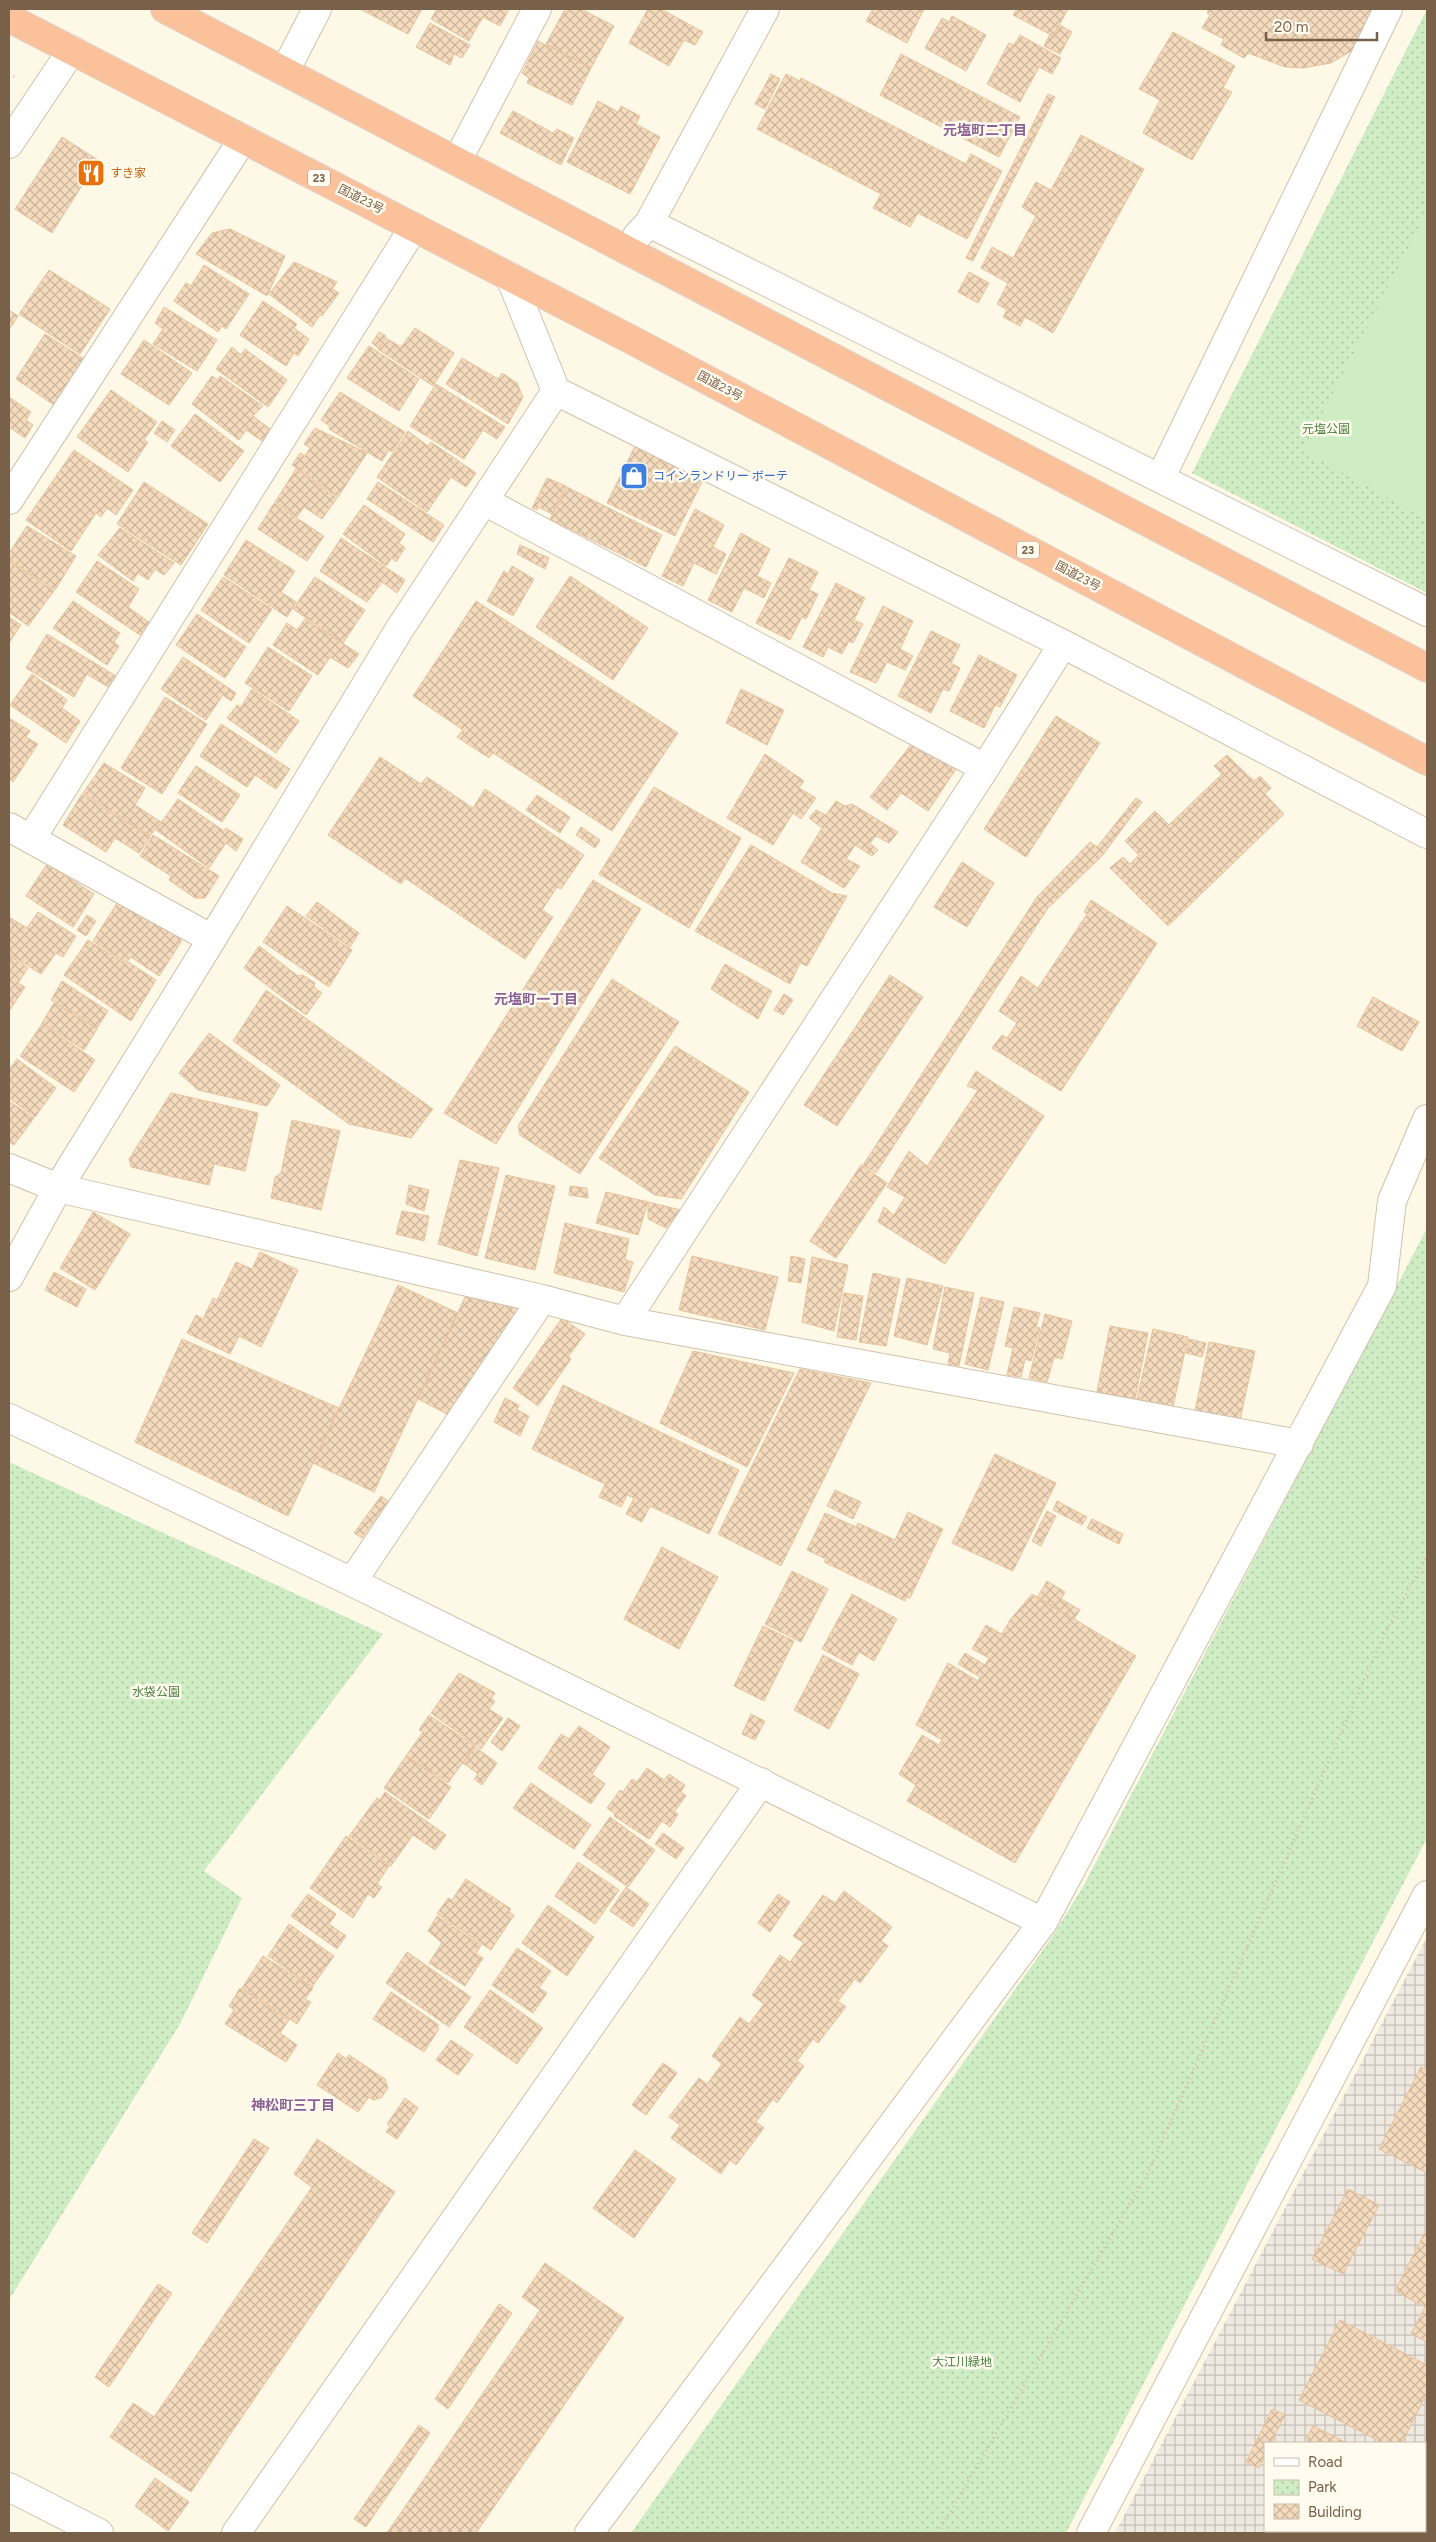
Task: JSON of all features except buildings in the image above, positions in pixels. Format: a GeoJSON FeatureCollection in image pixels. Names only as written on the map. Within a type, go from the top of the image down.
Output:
{"type":"FeatureCollection","features":[{"type":"Feature","properties":{"kind":"highway"},"geometry":{"type":"LineString","coordinates":[[165,9],[1427,668]]}},
{"type":"Feature","properties":{"kind":"highway","name":"国道23号"},"geometry":{"type":"LineString","coordinates":[[9,18],[630,339],[1427,761]]}},
{"type":"Feature","properties":{"kind":"street"},"geometry":{"type":"LineString","coordinates":[[285,71],[317,9]]}},
{"type":"Feature","properties":{"kind":"street"},"geometry":{"type":"LineString","coordinates":[[457,161],[537,9]]}},
{"type":"Feature","properties":{"kind":"street"},"geometry":{"type":"LineString","coordinates":[[626,249],[649,223],[765,9]]}},
{"type":"Feature","properties":{"kind":"street"},"geometry":{"type":"LineString","coordinates":[[1160,477],[1388,9]]}},
{"type":"Feature","properties":{"kind":"street"},"geometry":{"type":"LineString","coordinates":[[9,144],[72,50]]}},
{"type":"Feature","properties":{"kind":"street"},"geometry":{"type":"LineString","coordinates":[[9,500],[244,139]]}},
{"type":"Feature","properties":{"kind":"street"},"geometry":{"type":"LineString","coordinates":[[649,223],[1427,612]]}},
{"type":"Feature","properties":{"kind":"street"},"geometry":{"type":"LineString","coordinates":[[212,940],[20,833],[414,227]]}},
{"type":"Feature","properties":{"kind":"street"},"geometry":{"type":"LineString","coordinates":[[510,277],[556,391],[1063,644],[1427,834]]}},
{"type":"Feature","properties":{"kind":"street"},"geometry":{"type":"LineString","coordinates":[[9,1277],[58,1188],[212,940],[399,630],[556,391]]}},
{"type":"Feature","properties":{"kind":"street"},"geometry":{"type":"LineString","coordinates":[[484,501],[985,768]]}},
{"type":"Feature","properties":{"kind":"street"},"geometry":{"type":"LineString","coordinates":[[625,1321],[985,768],[1063,644]]}},
{"type":"Feature","properties":{"kind":"street"},"geometry":{"type":"LineString","coordinates":[[590,2533],[1043,1922],[1300,1444],[1382,1286],[1392,1201],[1427,1119]]}},
{"type":"Feature","properties":{"kind":"street"},"geometry":{"type":"LineString","coordinates":[[9,1168],[58,1188],[542,1299],[625,1321],[1300,1444]]}},
{"type":"Feature","properties":{"kind":"street"},"geometry":{"type":"LineString","coordinates":[[352,1582],[542,1299]]}},
{"type":"Feature","properties":{"kind":"street"},"geometry":{"type":"LineString","coordinates":[[9,1418],[352,1582],[1043,1922]]}},
{"type":"Feature","properties":{"kind":"street"},"geometry":{"type":"LineString","coordinates":[[236,2533],[760,1782]]}},
{"type":"Feature","properties":{"kind":"street"},"geometry":{"type":"LineString","coordinates":[[1091,2533],[1427,1895]]}},
{"type":"Feature","properties":{"kind":"street"},"geometry":{"type":"LineString","coordinates":[[9,2487],[99,2533]]}},
{"type":"Feature","properties":{"kind":"path"},"geometry":{"type":"LineString","coordinates":[[938,2533],[1148,2171],[1384,1635],[1427,1556]]}},
{"type":"Feature","properties":{"kind":"shaded area"},"geometry":{"type":"Polygon","coordinates":[[[1427,1937],[1427,2533],[1115,2533],[1427,1937]]]}},
{"type":"Feature","properties":{"kind":"green space","name":"元塩公園"},"geometry":{"type":"Polygon","coordinates":[[[1427,9],[1427,593],[1192,473],[1427,9]]]}},
{"type":"Feature","properties":{"kind":"green space"},"geometry":{"type":"Polygon","coordinates":[[[1427,212],[1427,519],[1303,451],[1427,212]]]}},
{"type":"Feature","properties":{"kind":"green space","name":"大江川緑地"},"geometry":{"type":"Polygon","coordinates":[[[1427,1228],[1427,1838],[1066,2533],[631,2533],[1050,1940],[1084,1885],[1427,1228]]]}},
{"type":"Feature","properties":{"kind":"green space","name":"水袋公園"},"geometry":{"type":"Polygon","coordinates":[[[9,1462],[383,1634],[204,1871],[242,1898],[180,2024],[9,2300],[9,1462]]]}},
{"type":"Feature","properties":{"kind":"place","name":"すき家"},"geometry":{"type":"Point","coordinates":[91,173]}},
{"type":"Feature","properties":{"kind":"place","name":"コインランドリー ボーテ"},"geometry":{"type":"Point","coordinates":[634,476]}},
{"type":"Feature","properties":{"kind":"district","name":"元塩町二丁目"},"geometry":{"type":"Point","coordinates":[985,130]}},
{"type":"Feature","properties":{"kind":"district","name":"元塩町一丁目"},"geometry":{"type":"Point","coordinates":[536,999]}},
{"type":"Feature","properties":{"kind":"district","name":"神松町三丁目"},"geometry":{"type":"Point","coordinates":[293,2105]}}]}
